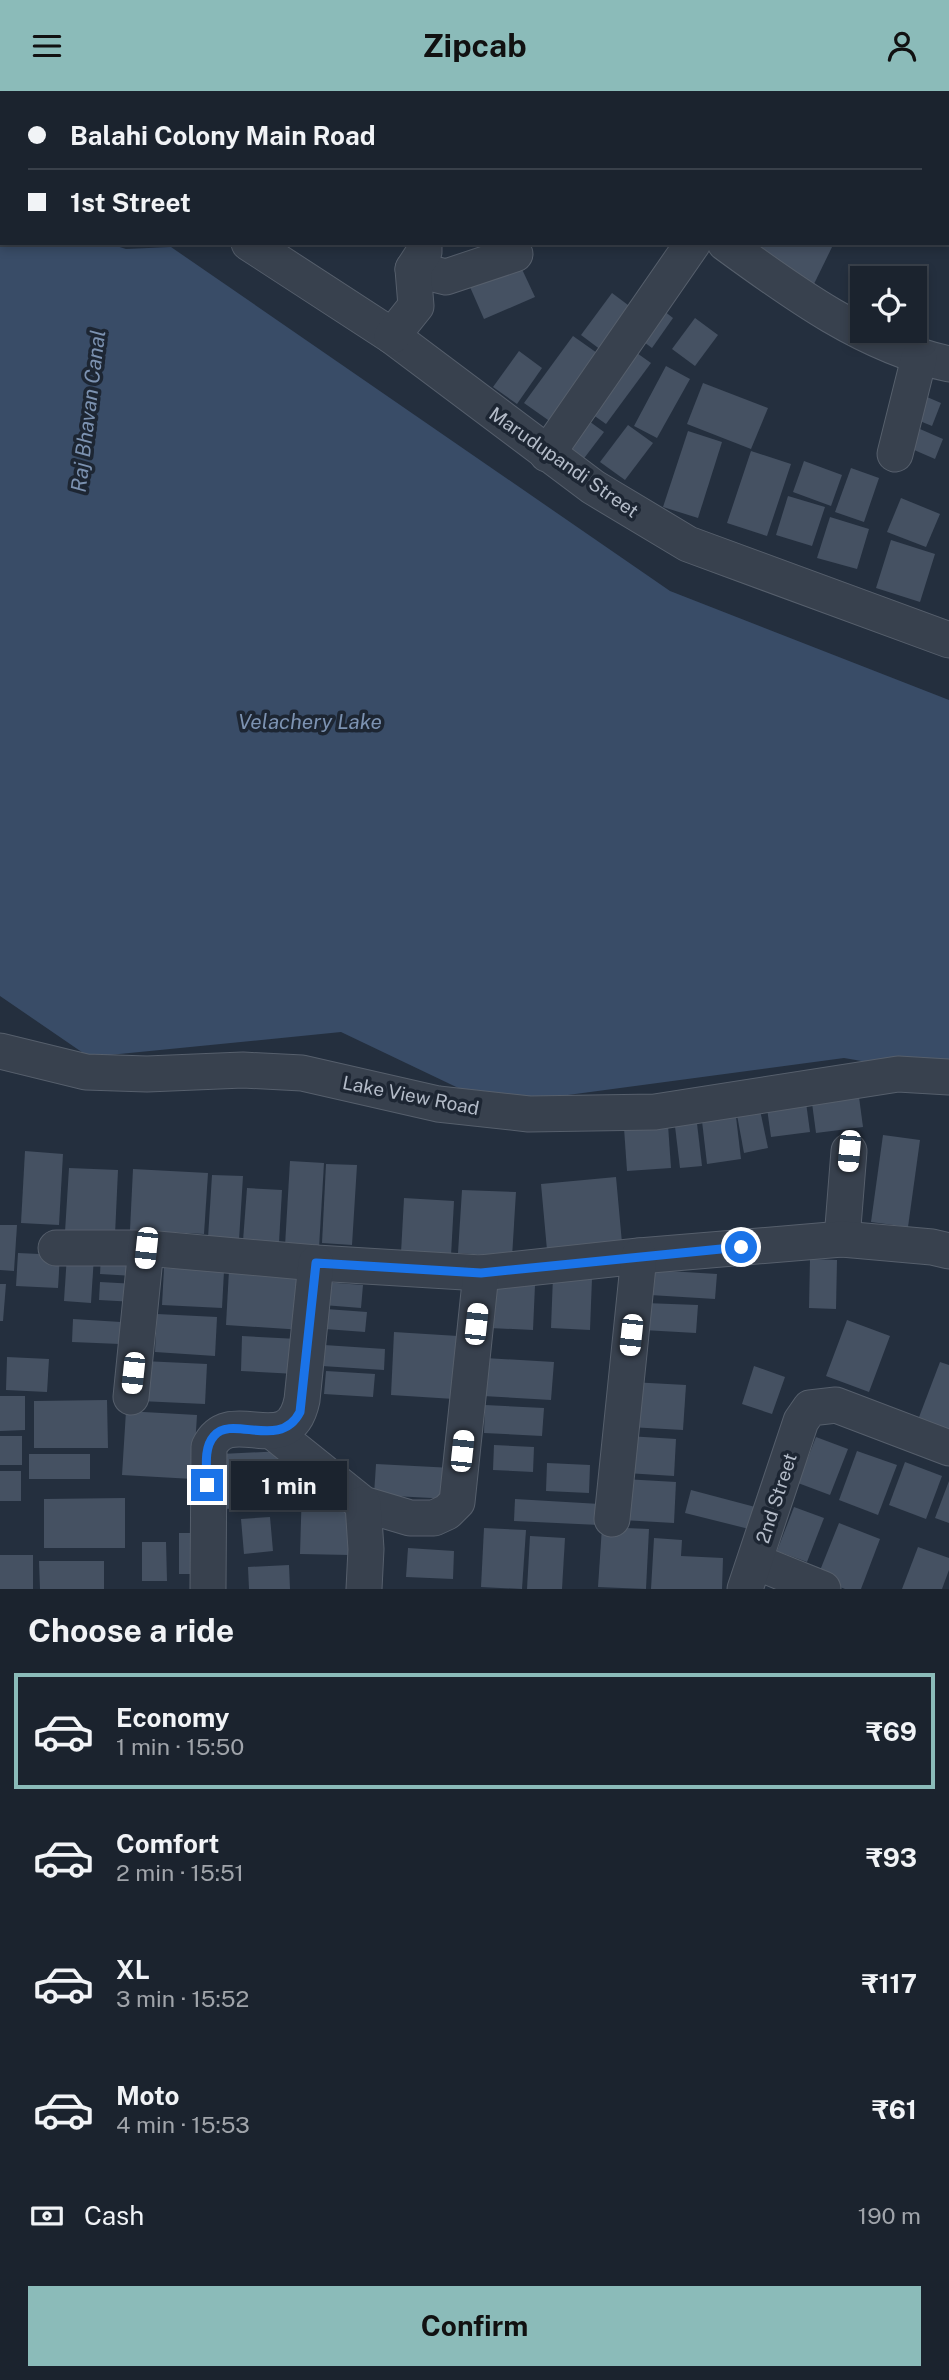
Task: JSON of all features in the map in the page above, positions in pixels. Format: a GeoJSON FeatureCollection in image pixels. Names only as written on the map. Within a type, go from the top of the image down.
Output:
{"type":"FeatureCollection","features":[{"type":"Feature","properties":{"kind":"street","name":"Marudupandi Street"},"geometry":{"type":"LineString","coordinates":[[251,245],[392,336],[593,487],[688,544],[949,640]]}},
{"type":"Feature","properties":{"kind":"street"},"geometry":{"type":"LineString","coordinates":[[547,454],[692,245]]}},
{"type":"Feature","properties":{"kind":"street"},"geometry":{"type":"LineString","coordinates":[[728,245],[834,318],[934,361],[895,454]]}},
{"type":"Feature","properties":{"kind":"street"},"geometry":{"type":"LineString","coordinates":[[419,256],[446,277],[515,254]]}},
{"type":"Feature","properties":{"kind":"street"},"geometry":{"type":"LineString","coordinates":[[392,336],[416,306],[419,256]]}},
{"type":"Feature","properties":{"kind":"street","name":"Lake View Road"},"geometry":{"type":"LineString","coordinates":[[0,1051],[86,1072],[147,1074],[243,1070],[302,1073],[438,1104],[529,1114],[655,1112],[898,1074],[949,1077]]}},
{"type":"Feature","properties":{"kind":"street"},"geometry":{"type":"LineString","coordinates":[[842,1239],[849,1151]]}},
{"type":"Feature","properties":{"kind":"street"},"geometry":{"type":"LineString","coordinates":[[56,1248],[146,1248],[316,1263],[481,1273],[639,1256],[842,1239],[949,1251]]}},
{"type":"Feature","properties":{"kind":"street"},"geometry":{"type":"LineString","coordinates":[[131,1397],[146,1248]]}},
{"type":"Feature","properties":{"kind":"street"},"geometry":{"type":"LineString","coordinates":[[612,1519],[639,1256]]}},
{"type":"Feature","properties":{"kind":"street"},"geometry":{"type":"LineString","coordinates":[[208,1589],[209,1447],[214,1435],[222,1430],[272,1431],[295,1422],[300,1412],[316,1263]]}},
{"type":"Feature","properties":{"kind":"street"},"geometry":{"type":"LineString","coordinates":[[272,1431],[363,1504],[410,1518],[433,1518],[447,1512],[457,1502],[481,1273]]}},
{"type":"Feature","properties":{"kind":"street","name":"2nd Street"},"geometry":{"type":"LineString","coordinates":[[750,1575],[801,1422],[810,1408],[836,1405],[949,1448]]}},
{"type":"Feature","properties":{"kind":"street"},"geometry":{"type":"LineString","coordinates":[[363,1504],[365,1589]]}},
{"type":"Feature","properties":{"kind":"street"},"geometry":{"type":"LineString","coordinates":[[750,1575],[823,1589]]}},
{"type":"Feature","properties":{"kind":"water","name":"Velachery Lake"},"geometry":{"type":"Polygon","coordinates":[[[0,245],[113,245],[126,249],[171,247],[670,591],[949,700],[949,1076],[844,1058],[494,1105],[341,1032],[89,1057],[0,996],[0,245]]]}},
{"type":"Feature","properties":{"kind":"building"},"geometry":{"type":"Polygon","coordinates":[[[731,245],[833,245],[813,286],[731,245]]]}},
{"type":"Feature","properties":{"kind":"building"},"geometry":{"type":"Polygon","coordinates":[[[520,265],[535,297],[484,319],[470,287],[520,265]]]}},
{"type":"Feature","properties":{"kind":"building"},"geometry":{"type":"Polygon","coordinates":[[[612,293],[636,311],[605,353],[581,335],[612,293]]]}},
{"type":"Feature","properties":{"kind":"building"},"geometry":{"type":"Polygon","coordinates":[[[655,304],[673,318],[652,348],[633,334],[655,304]]]}},
{"type":"Feature","properties":{"kind":"building"},"geometry":{"type":"Polygon","coordinates":[[[695,318],[718,335],[695,366],[672,349],[695,318]]]}},
{"type":"Feature","properties":{"kind":"building"},"geometry":{"type":"Polygon","coordinates":[[[573,336],[607,360],[558,427],[524,403],[573,336]]]}},
{"type":"Feature","properties":{"kind":"building"},"geometry":{"type":"Polygon","coordinates":[[[627,346],[651,363],[606,424],[582,407],[627,346]]]}},
{"type":"Feature","properties":{"kind":"building"},"geometry":{"type":"Polygon","coordinates":[[[519,351],[542,368],[517,404],[493,387],[519,351]]]}},
{"type":"Feature","properties":{"kind":"building"},"geometry":{"type":"Polygon","coordinates":[[[666,366],[690,379],[657,438],[634,426],[666,366]]]}},
{"type":"Feature","properties":{"kind":"building"},"geometry":{"type":"Polygon","coordinates":[[[703,383],[768,408],[751,449],[687,424],[703,383]]]}},
{"type":"Feature","properties":{"kind":"building"},"geometry":{"type":"Polygon","coordinates":[[[920,394],[941,403],[932,426],[910,417],[920,394]]]}},
{"type":"Feature","properties":{"kind":"building"},"geometry":{"type":"Polygon","coordinates":[[[582,416],[604,432],[582,461],[561,446],[582,416]]]}},
{"type":"Feature","properties":{"kind":"building"},"geometry":{"type":"Polygon","coordinates":[[[628,425],[653,443],[625,480],[600,462],[628,425]]]}},
{"type":"Feature","properties":{"kind":"building"},"geometry":{"type":"Polygon","coordinates":[[[913,426],[943,439],[935,459],[905,446],[913,426]]]}},
{"type":"Feature","properties":{"kind":"building"},"geometry":{"type":"Polygon","coordinates":[[[688,431],[722,442],[698,518],[663,507],[688,431]]]}},
{"type":"Feature","properties":{"kind":"building"},"geometry":{"type":"Polygon","coordinates":[[[751,451],[791,464],[767,536],[727,523],[751,451]]]}},
{"type":"Feature","properties":{"kind":"building"},"geometry":{"type":"Polygon","coordinates":[[[804,461],[842,475],[831,506],[793,492],[804,461]]]}},
{"type":"Feature","properties":{"kind":"building"},"geometry":{"type":"Polygon","coordinates":[[[851,468],[879,478],[864,522],[835,512],[851,468]]]}},
{"type":"Feature","properties":{"kind":"building"},"geometry":{"type":"Polygon","coordinates":[[[788,496],[825,507],[812,546],[776,535],[788,496]]]}},
{"type":"Feature","properties":{"kind":"building"},"geometry":{"type":"Polygon","coordinates":[[[901,498],[940,514],[926,547],[887,532],[901,498]]]}},
{"type":"Feature","properties":{"kind":"building"},"geometry":{"type":"Polygon","coordinates":[[[830,517],[869,529],[857,569],[817,558],[830,517]]]}},
{"type":"Feature","properties":{"kind":"building"},"geometry":{"type":"Polygon","coordinates":[[[891,540],[935,554],[920,602],[876,588],[891,540]]]}},
{"type":"Feature","properties":{"kind":"building"},"geometry":{"type":"Polygon","coordinates":[[[857,1082],[863,1127],[816,1133],[810,1088],[857,1082]]]}},
{"type":"Feature","properties":{"kind":"building"},"geometry":{"type":"Polygon","coordinates":[[[805,1095],[810,1132],[771,1137],[766,1101],[805,1095]]]}},
{"type":"Feature","properties":{"kind":"building"},"geometry":{"type":"Polygon","coordinates":[[[760,1110],[768,1148],[744,1153],[737,1115],[760,1110]]]}},
{"type":"Feature","properties":{"kind":"building"},"geometry":{"type":"Polygon","coordinates":[[[696,1115],[702,1166],[680,1168],[674,1118],[696,1115]]]}},
{"type":"Feature","properties":{"kind":"building"},"geometry":{"type":"Polygon","coordinates":[[[736,1117],[741,1159],[707,1164],[702,1121],[736,1117]]]}},
{"type":"Feature","properties":{"kind":"building"},"geometry":{"type":"Polygon","coordinates":[[[668,1125],[671,1168],[627,1171],[624,1128],[668,1125]]]}},
{"type":"Feature","properties":{"kind":"building"},"geometry":{"type":"Polygon","coordinates":[[[883,1135],[920,1140],[908,1227],[871,1222],[883,1135]]]}},
{"type":"Feature","properties":{"kind":"building"},"geometry":{"type":"Polygon","coordinates":[[[25,1151],[63,1154],[59,1225],[21,1223],[25,1151]]]}},
{"type":"Feature","properties":{"kind":"building"},"geometry":{"type":"Polygon","coordinates":[[[290,1161],[324,1163],[319,1248],[285,1246],[290,1161]]]}},
{"type":"Feature","properties":{"kind":"building"},"geometry":{"type":"Polygon","coordinates":[[[326,1164],[357,1165],[352,1245],[322,1243],[326,1164]]]}},
{"type":"Feature","properties":{"kind":"building"},"geometry":{"type":"Polygon","coordinates":[[[69,1168],[118,1170],[115,1235],[65,1232],[69,1168]]]}},
{"type":"Feature","properties":{"kind":"building"},"geometry":{"type":"Polygon","coordinates":[[[133,1169],[208,1173],[204,1234],[130,1230],[133,1169]]]}},
{"type":"Feature","properties":{"kind":"building"},"geometry":{"type":"Polygon","coordinates":[[[212,1175],[243,1176],[239,1240],[208,1238],[212,1175]]]}},
{"type":"Feature","properties":{"kind":"building"},"geometry":{"type":"Polygon","coordinates":[[[616,1177],[622,1243],[547,1250],[541,1184],[616,1177]]]}},
{"type":"Feature","properties":{"kind":"building"},"geometry":{"type":"Polygon","coordinates":[[[247,1188],[282,1190],[279,1243],[243,1241],[247,1188]]]}},
{"type":"Feature","properties":{"kind":"building"},"geometry":{"type":"Polygon","coordinates":[[[462,1190],[516,1192],[512,1257],[458,1253],[462,1190]]]}},
{"type":"Feature","properties":{"kind":"building"},"geometry":{"type":"Polygon","coordinates":[[[404,1198],[454,1201],[451,1256],[401,1253],[404,1198]]]}},
{"type":"Feature","properties":{"kind":"building"},"geometry":{"type":"Polygon","coordinates":[[[0,1225],[17,1225],[14,1271],[0,1270],[0,1225]]]}},
{"type":"Feature","properties":{"kind":"building"},"geometry":{"type":"Polygon","coordinates":[[[18,1253],[60,1255],[58,1288],[16,1286],[18,1253]]]}},
{"type":"Feature","properties":{"kind":"building"},"geometry":{"type":"Polygon","coordinates":[[[67,1255],[94,1256],[91,1303],[64,1301],[67,1255]]]}},
{"type":"Feature","properties":{"kind":"building"},"geometry":{"type":"Polygon","coordinates":[[[101,1256],[135,1258],[134,1276],[100,1274],[101,1256]]]}},
{"type":"Feature","properties":{"kind":"building"},"geometry":{"type":"Polygon","coordinates":[[[810,1259],[837,1260],[836,1309],[809,1308],[810,1259]]]}},
{"type":"Feature","properties":{"kind":"building"},"geometry":{"type":"Polygon","coordinates":[[[164,1268],[224,1271],[222,1308],[162,1305],[164,1268]]]}},
{"type":"Feature","properties":{"kind":"building"},"geometry":{"type":"Polygon","coordinates":[[[229,1270],[306,1275],[303,1330],[226,1325],[229,1270]]]}},
{"type":"Feature","properties":{"kind":"building"},"geometry":{"type":"Polygon","coordinates":[[[652,1270],[717,1274],[715,1299],[650,1295],[652,1270]]]}},
{"type":"Feature","properties":{"kind":"building"},"geometry":{"type":"Polygon","coordinates":[[[553,1276],[592,1278],[590,1330],[551,1328],[553,1276]]]}},
{"type":"Feature","properties":{"kind":"building"},"geometry":{"type":"Polygon","coordinates":[[[100,1282],[136,1284],[135,1302],[99,1300],[100,1282]]]}},
{"type":"Feature","properties":{"kind":"building"},"geometry":{"type":"Polygon","coordinates":[[[324,1282],[363,1285],[361,1308],[323,1305],[324,1282]]]}},
{"type":"Feature","properties":{"kind":"building"},"geometry":{"type":"Polygon","coordinates":[[[492,1283],[535,1285],[533,1330],[490,1328],[492,1283]]]}},
{"type":"Feature","properties":{"kind":"building"},"geometry":{"type":"Polygon","coordinates":[[[0,1284],[6,1284],[3,1321],[0,1321],[0,1284]]]}},
{"type":"Feature","properties":{"kind":"building"},"geometry":{"type":"Polygon","coordinates":[[[645,1303],[698,1305],[696,1333],[643,1330],[645,1303]]]}},
{"type":"Feature","properties":{"kind":"building"},"geometry":{"type":"Polygon","coordinates":[[[326,1309],[367,1312],[365,1332],[325,1329],[326,1309]]]}},
{"type":"Feature","properties":{"kind":"building"},"geometry":{"type":"Polygon","coordinates":[[[157,1314],[217,1317],[215,1356],[155,1352],[157,1314]]]}},
{"type":"Feature","properties":{"kind":"building"},"geometry":{"type":"Polygon","coordinates":[[[73,1319],[121,1322],[120,1344],[72,1342],[73,1319]]]}},
{"type":"Feature","properties":{"kind":"building"},"geometry":{"type":"Polygon","coordinates":[[[847,1320],[890,1336],[869,1392],[826,1376],[847,1320]]]}},
{"type":"Feature","properties":{"kind":"building"},"geometry":{"type":"Polygon","coordinates":[[[394,1332],[458,1336],[454,1399],[391,1395],[394,1332]]]}},
{"type":"Feature","properties":{"kind":"building"},"geometry":{"type":"Polygon","coordinates":[[[242,1336],[298,1339],[296,1374],[241,1371],[242,1336]]]}},
{"type":"Feature","properties":{"kind":"building"},"geometry":{"type":"Polygon","coordinates":[[[324,1345],[385,1349],[384,1370],[322,1366],[324,1345]]]}},
{"type":"Feature","properties":{"kind":"building"},"geometry":{"type":"Polygon","coordinates":[[[7,1357],[49,1359],[47,1392],[6,1390],[7,1357]]]}},
{"type":"Feature","properties":{"kind":"building"},"geometry":{"type":"Polygon","coordinates":[[[485,1358],[554,1362],[551,1400],[483,1396],[485,1358]]]}},
{"type":"Feature","properties":{"kind":"building"},"geometry":{"type":"Polygon","coordinates":[[[143,1361],[207,1364],[205,1404],[140,1401],[143,1361]]]}},
{"type":"Feature","properties":{"kind":"building"},"geometry":{"type":"Polygon","coordinates":[[[940,1362],[949,1365],[949,1437],[916,1425],[940,1362]]]}},
{"type":"Feature","properties":{"kind":"building"},"geometry":{"type":"Polygon","coordinates":[[[754,1366],[785,1377],[772,1414],[742,1404],[754,1366]]]}},
{"type":"Feature","properties":{"kind":"building"},"geometry":{"type":"Polygon","coordinates":[[[326,1371],[375,1374],[373,1397],[324,1394],[326,1371]]]}},
{"type":"Feature","properties":{"kind":"building"},"geometry":{"type":"Polygon","coordinates":[[[631,1382],[686,1385],[683,1430],[629,1427],[631,1382]]]}},
{"type":"Feature","properties":{"kind":"building"},"geometry":{"type":"Polygon","coordinates":[[[0,1396],[25,1396],[25,1430],[0,1431],[0,1396]]]}},
{"type":"Feature","properties":{"kind":"building"},"geometry":{"type":"Polygon","coordinates":[[[107,1400],[108,1448],[34,1448],[34,1401],[107,1400]]]}},
{"type":"Feature","properties":{"kind":"building"},"geometry":{"type":"Polygon","coordinates":[[[485,1405],[544,1408],[542,1436],[484,1433],[485,1405]]]}},
{"type":"Feature","properties":{"kind":"building"},"geometry":{"type":"Polygon","coordinates":[[[126,1411],[197,1415],[193,1479],[122,1475],[126,1411]]]}},
{"type":"Feature","properties":{"kind":"building"},"geometry":{"type":"Polygon","coordinates":[[[0,1436],[22,1436],[22,1465],[0,1465],[0,1436]]]}},
{"type":"Feature","properties":{"kind":"building"},"geometry":{"type":"Polygon","coordinates":[[[628,1436],[676,1439],[674,1476],[626,1473],[628,1436]]]}},
{"type":"Feature","properties":{"kind":"building"},"geometry":{"type":"Polygon","coordinates":[[[816,1437],[848,1449],[830,1495],[798,1483],[816,1437]]]}},
{"type":"Feature","properties":{"kind":"building"},"geometry":{"type":"Polygon","coordinates":[[[494,1445],[534,1447],[533,1472],[493,1470],[494,1445]]]}},
{"type":"Feature","properties":{"kind":"building"},"geometry":{"type":"Polygon","coordinates":[[[283,1451],[285,1506],[223,1509],[221,1454],[283,1451]]]}},
{"type":"Feature","properties":{"kind":"building"},"geometry":{"type":"Polygon","coordinates":[[[857,1451],[897,1465],[878,1515],[839,1500],[857,1451]]]}},
{"type":"Feature","properties":{"kind":"building"},"geometry":{"type":"Polygon","coordinates":[[[29,1454],[90,1454],[90,1479],[29,1479],[29,1454]]]}},
{"type":"Feature","properties":{"kind":"building"},"geometry":{"type":"Polygon","coordinates":[[[905,1462],[942,1476],[926,1519],[889,1505],[905,1462]]]}},
{"type":"Feature","properties":{"kind":"building"},"geometry":{"type":"Polygon","coordinates":[[[547,1463],[590,1465],[589,1493],[546,1491],[547,1463]]]}},
{"type":"Feature","properties":{"kind":"building"},"geometry":{"type":"Polygon","coordinates":[[[376,1464],[453,1468],[451,1499],[374,1495],[376,1464]]]}},
{"type":"Feature","properties":{"kind":"building"},"geometry":{"type":"Polygon","coordinates":[[[0,1471],[21,1471],[21,1501],[0,1501],[0,1471]]]}},
{"type":"Feature","properties":{"kind":"building"},"geometry":{"type":"Polygon","coordinates":[[[624,1479],[676,1482],[674,1523],[622,1520],[624,1479]]]}},
{"type":"Feature","properties":{"kind":"building"},"geometry":{"type":"Polygon","coordinates":[[[949,1481],[949,1523],[935,1518],[949,1481]]]}},
{"type":"Feature","properties":{"kind":"building"},"geometry":{"type":"Polygon","coordinates":[[[302,1487],[352,1502],[350,1555],[300,1554],[302,1487]]]}},
{"type":"Feature","properties":{"kind":"building"},"geometry":{"type":"Polygon","coordinates":[[[691,1490],[759,1508],[753,1530],[685,1513],[691,1490]]]}},
{"type":"Feature","properties":{"kind":"building"},"geometry":{"type":"Polygon","coordinates":[[[125,1498],[125,1548],[44,1548],[44,1499],[125,1498]]]}},
{"type":"Feature","properties":{"kind":"building"},"geometry":{"type":"Polygon","coordinates":[[[515,1499],[600,1504],[599,1525],[514,1521],[515,1499]]]}},
{"type":"Feature","properties":{"kind":"building"},"geometry":{"type":"Polygon","coordinates":[[[794,1507],[824,1518],[807,1562],[777,1551],[794,1507]]]}},
{"type":"Feature","properties":{"kind":"building"},"geometry":{"type":"Polygon","coordinates":[[[270,1517],[273,1551],[244,1554],[241,1519],[270,1517]]]}},
{"type":"Feature","properties":{"kind":"building"},"geometry":{"type":"Polygon","coordinates":[[[839,1523],[880,1539],[861,1589],[845,1589],[817,1578],[839,1523]]]}},
{"type":"Feature","properties":{"kind":"building"},"geometry":{"type":"Polygon","coordinates":[[[602,1527],[649,1529],[646,1589],[598,1587],[602,1527]]]}},
{"type":"Feature","properties":{"kind":"building"},"geometry":{"type":"Polygon","coordinates":[[[484,1528],[526,1530],[522,1589],[481,1587],[484,1528]]]}},
{"type":"Feature","properties":{"kind":"building"},"geometry":{"type":"Polygon","coordinates":[[[179,1533],[201,1533],[201,1574],[179,1574],[179,1533]]]}},
{"type":"Feature","properties":{"kind":"building"},"geometry":{"type":"Polygon","coordinates":[[[530,1536],[565,1538],[562,1589],[527,1589],[530,1536]]]}},
{"type":"Feature","properties":{"kind":"building"},"geometry":{"type":"Polygon","coordinates":[[[654,1538],[682,1540],[681,1556],[723,1558],[722,1589],[651,1589],[654,1538]]]}},
{"type":"Feature","properties":{"kind":"building"},"geometry":{"type":"Polygon","coordinates":[[[142,1542],[166,1542],[167,1581],[142,1581],[142,1542]]]}},
{"type":"Feature","properties":{"kind":"building"},"geometry":{"type":"Polygon","coordinates":[[[918,1547],[949,1558],[949,1570],[942,1589],[902,1589],[918,1547]]]}},
{"type":"Feature","properties":{"kind":"building"},"geometry":{"type":"Polygon","coordinates":[[[408,1548],[454,1551],[453,1579],[406,1577],[408,1548]]]}},
{"type":"Feature","properties":{"kind":"building"},"geometry":{"type":"Polygon","coordinates":[[[0,1555],[33,1555],[33,1589],[0,1589],[0,1555]]]}},
{"type":"Feature","properties":{"kind":"building"},"geometry":{"type":"Polygon","coordinates":[[[39,1561],[104,1561],[104,1589],[40,1589],[39,1561]]]}},
{"type":"Feature","properties":{"kind":"building"},"geometry":{"type":"Polygon","coordinates":[[[289,1565],[290,1589],[249,1589],[248,1567],[289,1565]]]}},
{"type":"Feature","properties":{"kind":"route"},"geometry":{"type":"LineString","coordinates":[[207,1485],[207,1459],[214,1435],[222,1430],[272,1431],[287,1427],[295,1422],[300,1412],[316,1263],[481,1273],[741,1247]]}},
{"type":"Feature","properties":{"kind":"water label","name":"Raj Bhavan Canal"},"geometry":{"type":"Point","coordinates":[88,411]}}]}
